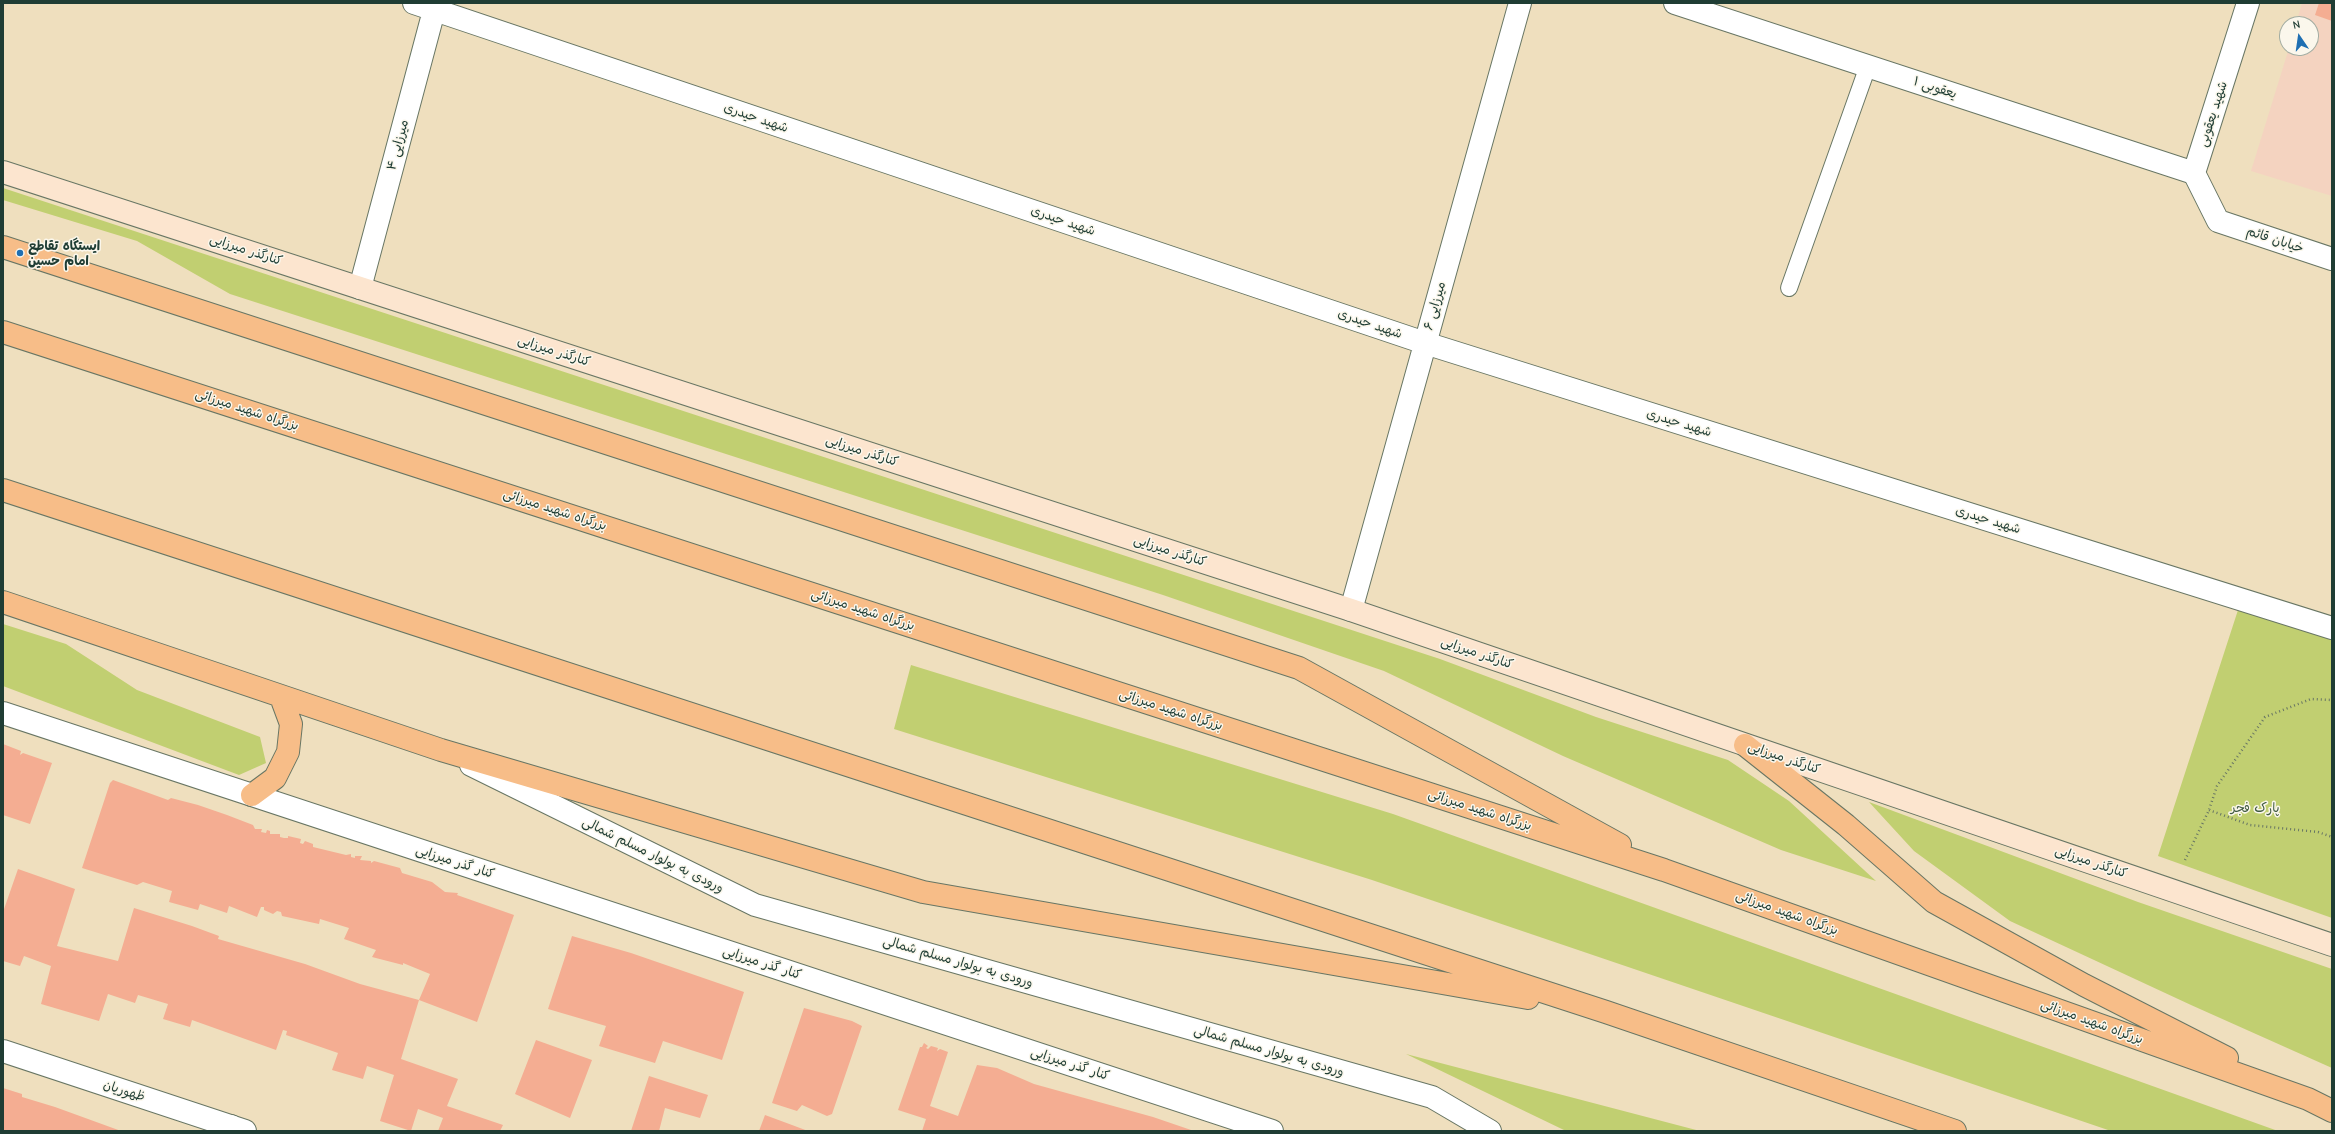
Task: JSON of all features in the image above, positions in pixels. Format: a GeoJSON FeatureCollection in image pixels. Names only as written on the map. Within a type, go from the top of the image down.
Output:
{"type":"FeatureCollection","features":[{"type":"Feature","properties":{"kind":"highway"},"geometry":{"type":"LineString","coordinates":[[3,247],[1299,668],[1664,870]]}},
{"type":"Feature","properties":{"kind":"highway","name":"بزرگراه شهید میرزائی"},"geometry":{"type":"LineString","coordinates":[[3,332],[1664,870],[2308,1099],[2332,1111]]}},
{"type":"Feature","properties":{"kind":"highway"},"geometry":{"type":"LineString","coordinates":[[3,490],[1606,1012],[1955,1131]]}},
{"type":"Feature","properties":{"kind":"highway"},"geometry":{"type":"LineString","coordinates":[[3,602],[441,750],[923,892],[1606,1012]]}},
{"type":"Feature","properties":{"kind":"highway"},"geometry":{"type":"LineString","coordinates":[[252,795],[275,778],[288,752],[291,724],[281,697]]}},
{"type":"Feature","properties":{"kind":"highway"},"geometry":{"type":"LineString","coordinates":[[1745,745],[1846,825],[1934,902],[2084,985],[2308,1099]]}},
{"type":"Feature","properties":{"kind":"main road","name":"کنارگذر میرزایی"},"geometry":{"type":"LineString","coordinates":[[3,172],[1351,610],[2332,944]]}},
{"type":"Feature","properties":{"kind":"street","name":"میرزایی ۶"},"geometry":{"type":"LineString","coordinates":[[1351,610],[1520,3]]}},
{"type":"Feature","properties":{"kind":"street","name":"یعقوبی ۱"},"geometry":{"type":"LineString","coordinates":[[1675,3],[2194,173]]}},
{"type":"Feature","properties":{"kind":"street","name":"شهید یعقوبی"},"geometry":{"type":"LineString","coordinates":[[2194,173],[2248,3]]}},
{"type":"Feature","properties":{"kind":"street","name":"شهید حیدری"},"geometry":{"type":"LineString","coordinates":[[428,5],[1425,343],[2332,628]]}},
{"type":"Feature","properties":{"kind":"street","name":"میرزایی ۴"},"geometry":{"type":"LineString","coordinates":[[360,288],[428,5]]}},
{"type":"Feature","properties":{"kind":"street","name":"خیابان قائم"},"geometry":{"type":"LineString","coordinates":[[2194,173],[2218,221],[2332,259]]}},
{"type":"Feature","properties":{"kind":"street","name":"کنار گذر میرزایی"},"geometry":{"type":"LineString","coordinates":[[3,713],[1272,1131]]}},
{"type":"Feature","properties":{"kind":"street","name":"ورودی به بولوار مسلم شمالی"},"geometry":{"type":"LineString","coordinates":[[441,750],[755,905],[1432,1097],[1490,1131]]}},
{"type":"Feature","properties":{"kind":"street","name":"ظهوریان"},"geometry":{"type":"LineString","coordinates":[[3,1051],[235,1129]]}},
{"type":"Feature","properties":{"kind":"lane"},"geometry":{"type":"LineString","coordinates":[[1789,288],[1868,66]]}},
{"type":"Feature","properties":{"kind":"path"},"geometry":{"type":"LineString","coordinates":[[2174,890],[2182,865],[2209,810],[2217,786],[2266,717],[2311,699],[2332,700]]}},
{"type":"Feature","properties":{"kind":"path"},"geometry":{"type":"LineString","coordinates":[[2209,810],[2250,825],[2318,832],[2332,837]]}},
{"type":"Feature","properties":{"kind":"shaded area"},"geometry":{"type":"Polygon","coordinates":[[[2302,3],[2332,3],[2332,196],[2251,171],[2287,56],[2319,56],[2319,16],[2298,16],[2302,3]]]}},
{"type":"Feature","properties":{"kind":"green space"},"geometry":{"type":"Polygon","coordinates":[[[3,188],[1440,659],[1596,717],[1728,760],[1789,801],[1876,881],[1781,850],[1563,756],[1384,671],[1163,595],[230,294],[137,241],[3,200],[3,188]]]}},
{"type":"Feature","properties":{"kind":"green space","name":"پارک فجر"},"geometry":{"type":"Polygon","coordinates":[[[2238,610],[2332,636],[2332,918],[2158,856],[2238,610]]]}},
{"type":"Feature","properties":{"kind":"green space"},"geometry":{"type":"Polygon","coordinates":[[[3,624],[66,644],[137,690],[260,737],[266,763],[239,775],[3,686],[3,624]]]}},
{"type":"Feature","properties":{"kind":"green space"},"geometry":{"type":"Polygon","coordinates":[[[911,665],[1393,814],[2278,1131],[2111,1131],[1372,880],[894,729],[911,665]]]}},
{"type":"Feature","properties":{"kind":"green space"},"geometry":{"type":"Polygon","coordinates":[[[1869,802],[2138,902],[2332,969],[2332,1068],[2191,1005],[2010,921],[1914,851],[1869,802]]]}},
{"type":"Feature","properties":{"kind":"green space"},"geometry":{"type":"Polygon","coordinates":[[[1406,1054],[1700,1131],[1566,1131],[1406,1054]]]}},
{"type":"Feature","properties":{"kind":"building"},"geometry":{"type":"Polygon","coordinates":[[[2319,3],[2332,3],[2332,21],[2315,15],[2319,3]]]}},
{"type":"Feature","properties":{"kind":"building"},"geometry":{"type":"Polygon","coordinates":[[[3,744],[21,751],[20,755],[23,753],[52,763],[30,824],[3,815],[3,744]]]}},
{"type":"Feature","properties":{"kind":"building"},"geometry":{"type":"Polygon","coordinates":[[[113,780],[168,800],[171,798],[227,815],[253,825],[255,829],[262,829],[261,832],[266,833],[267,830],[270,831],[270,834],[280,834],[280,837],[288,838],[288,836],[301,839],[300,843],[303,844],[305,841],[313,844],[313,847],[346,855],[351,854],[351,857],[355,858],[355,856],[362,856],[360,860],[371,861],[371,863],[374,861],[400,868],[402,873],[432,882],[445,892],[458,893],[457,895],[514,915],[477,1022],[419,1000],[430,974],[403,963],[403,965],[372,957],[376,950],[344,939],[349,928],[320,919],[319,924],[282,916],[281,912],[277,911],[273,914],[264,910],[264,907],[261,907],[257,917],[229,906],[227,913],[200,904],[198,910],[169,902],[172,891],[143,882],[137,885],[82,868],[110,783],[113,780]]]}},
{"type":"Feature","properties":{"kind":"building"},"geometry":{"type":"Polygon","coordinates":[[[18,869],[75,889],[57,946],[118,961],[134,908],[192,926],[219,936],[218,939],[305,964],[360,984],[419,1000],[401,1059],[458,1079],[447,1106],[503,1125],[500,1131],[438,1131],[443,1118],[418,1109],[411,1131],[380,1121],[394,1075],[367,1066],[363,1079],[332,1070],[338,1053],[286,1035],[287,1031],[283,1030],[276,1050],[192,1020],[190,1027],[163,1019],[168,1004],[138,995],[135,1003],[108,994],[99,1021],[41,1004],[51,966],[24,956],[20,966],[3,961],[3,912],[18,869]]]}},
{"type":"Feature","properties":{"kind":"building"},"geometry":{"type":"Polygon","coordinates":[[[572,936],[631,953],[744,992],[722,1060],[663,1041],[655,1063],[599,1046],[606,1026],[548,1009],[572,936]]]}},
{"type":"Feature","properties":{"kind":"building"},"geometry":{"type":"Polygon","coordinates":[[[804,1008],[852,1021],[862,1026],[832,1114],[827,1116],[802,1105],[797,1111],[772,1103],[804,1008]]]}},
{"type":"Feature","properties":{"kind":"building"},"geometry":{"type":"Polygon","coordinates":[[[536,1040],[592,1060],[570,1118],[515,1094],[536,1040]]]}},
{"type":"Feature","properties":{"kind":"building"},"geometry":{"type":"Polygon","coordinates":[[[924,1043],[928,1046],[926,1048],[928,1049],[931,1046],[938,1048],[937,1051],[940,1049],[948,1052],[930,1106],[958,1116],[977,1065],[997,1068],[1034,1084],[1153,1117],[1194,1131],[922,1131],[926,1119],[898,1110],[920,1047],[922,1047],[924,1043]]]}},
{"type":"Feature","properties":{"kind":"building"},"geometry":{"type":"Polygon","coordinates":[[[649,1076],[708,1095],[700,1118],[665,1108],[659,1131],[631,1131],[649,1076]]]}},
{"type":"Feature","properties":{"kind":"building"},"geometry":{"type":"Polygon","coordinates":[[[3,1088],[22,1094],[22,1097],[55,1107],[121,1131],[3,1131],[3,1088]]]}},
{"type":"Feature","properties":{"kind":"building"},"geometry":{"type":"Polygon","coordinates":[[[765,1115],[792,1125],[808,1131],[759,1131],[765,1115]]]}},
{"type":"Feature","properties":{"kind":"place","name":"ایستگاه تقاطع امام حسین"},"geometry":{"type":"Point","coordinates":[20,253]}}]}
